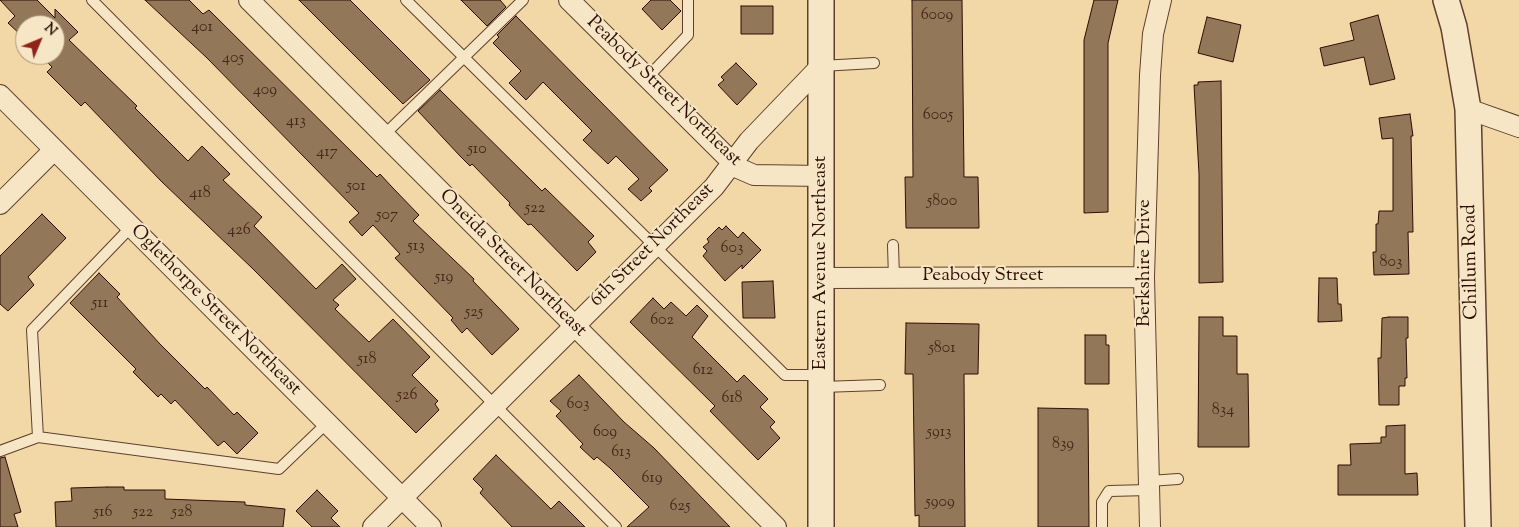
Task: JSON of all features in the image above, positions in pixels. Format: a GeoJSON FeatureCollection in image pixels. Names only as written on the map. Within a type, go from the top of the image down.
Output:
{"type":"FeatureCollection","features":[{"type":"Feature","properties":{"kind":"street","name":"Oneida Street Northeast"},"geometry":{"type":"LineString","coordinates":[[249,0],[776,527]]}},
{"type":"Feature","properties":{"kind":"street","name":"Peabody Street Northeast"},"geometry":{"type":"LineString","coordinates":[[569,0],[738,168],[754,174],[822,176]]}},
{"type":"Feature","properties":{"kind":"street","name":"Eastern Avenue Northeast"},"geometry":{"type":"LineString","coordinates":[[821,0],[821,527]]}},
{"type":"Feature","properties":{"kind":"street","name":"Berkshire Drive"},"geometry":{"type":"LineString","coordinates":[[1150,527],[1144,277],[1150,75],[1153,34],[1160,0]]}},
{"type":"Feature","properties":{"kind":"street","name":"Chillum Road"},"geometry":{"type":"LineString","coordinates":[[1446,0],[1454,27],[1468,109],[1478,527]]}},
{"type":"Feature","properties":{"kind":"street","name":"6th Street Northeast"},"geometry":{"type":"LineString","coordinates":[[373,527],[714,187],[749,141],[821,66]]}},
{"type":"Feature","properties":{"kind":"street","name":"Oglethorpe Street Northeast"},"geometry":{"type":"LineString","coordinates":[[0,95],[431,527]]}},
{"type":"Feature","properties":{"kind":"street"},"geometry":{"type":"LineString","coordinates":[[1468,109],[1519,127]]}},
{"type":"Feature","properties":{"kind":"street"},"geometry":{"type":"LineString","coordinates":[[0,204],[54,150]]}},
{"type":"Feature","properties":{"kind":"street","name":"Peabody Street"},"geometry":{"type":"LineString","coordinates":[[822,278],[1144,277]]}},
{"type":"Feature","properties":{"kind":"lane"},"geometry":{"type":"LineString","coordinates":[[92,0],[496,404],[616,527]]}},
{"type":"Feature","properties":{"kind":"lane"},"geometry":{"type":"LineString","coordinates":[[406,0],[653,247],[785,375],[821,381],[880,385]]}},
{"type":"Feature","properties":{"kind":"lane"},"geometry":{"type":"LineString","coordinates":[[384,136],[462,57],[522,0]]}},
{"type":"Feature","properties":{"kind":"lane"},"geometry":{"type":"LineString","coordinates":[[647,78],[688,35],[688,0]]}},
{"type":"Feature","properties":{"kind":"lane"},"geometry":{"type":"LineString","coordinates":[[821,66],[874,63]]}},
{"type":"Feature","properties":{"kind":"lane"},"geometry":{"type":"LineString","coordinates":[[38,437],[32,330],[131,227]]}},
{"type":"Feature","properties":{"kind":"lane"},"geometry":{"type":"LineString","coordinates":[[893,245],[894,278]]}},
{"type":"Feature","properties":{"kind":"lane"},"geometry":{"type":"LineString","coordinates":[[0,451],[38,437],[279,469],[327,423]]}},
{"type":"Feature","properties":{"kind":"lane"},"geometry":{"type":"LineString","coordinates":[[1102,527],[1102,502],[1109,491],[1178,479]]}},
{"type":"Feature","properties":{"kind":"building"},"geometry":{"type":"Polygon","coordinates":[[[0,0],[37,0],[52,15],[15,15],[0,0]]]}},
{"type":"Feature","properties":{"kind":"building"},"geometry":{"type":"Polygon","coordinates":[[[145,0],[189,0],[203,14],[209,10],[377,177],[380,174],[419,215],[413,221],[474,279],[473,281],[519,329],[492,355],[467,328],[462,333],[451,320],[453,318],[395,258],[400,254],[373,225],[362,236],[349,222],[359,213],[207,58],[145,0]]]}},
{"type":"Feature","properties":{"kind":"building"},"geometry":{"type":"Polygon","coordinates":[[[299,0],[350,0],[430,80],[403,104],[299,0]]]}},
{"type":"Feature","properties":{"kind":"building"},"geometry":{"type":"Polygon","coordinates":[[[461,0],[500,0],[506,7],[487,26],[461,0]]]}},
{"type":"Feature","properties":{"kind":"building"},"geometry":{"type":"Polygon","coordinates":[[[651,0],[670,0],[681,11],[662,30],[642,9],[651,0]]]}},
{"type":"Feature","properties":{"kind":"building"},"geometry":{"type":"Polygon","coordinates":[[[912,0],[962,0],[964,177],[978,177],[979,228],[906,228],[905,177],[913,177],[912,0]]]}},
{"type":"Feature","properties":{"kind":"building"},"geometry":{"type":"Polygon","coordinates":[[[1094,0],[1118,0],[1108,43],[1108,212],[1084,213],[1084,40],[1094,0]]]}},
{"type":"Feature","properties":{"kind":"building"},"geometry":{"type":"Polygon","coordinates":[[[741,6],[773,6],[773,34],[741,34],[741,6]]]}},
{"type":"Feature","properties":{"kind":"building"},"geometry":{"type":"Polygon","coordinates":[[[55,9],[61,15],[55,15],[55,9]]]}},
{"type":"Feature","properties":{"kind":"building"},"geometry":{"type":"Polygon","coordinates":[[[1378,15],[1395,79],[1370,85],[1364,57],[1324,66],[1320,48],[1354,40],[1350,23],[1378,15]]]}},
{"type":"Feature","properties":{"kind":"building"},"geometry":{"type":"Polygon","coordinates":[[[15,16],[15,30],[8,23],[15,16]]]}},
{"type":"Feature","properties":{"kind":"building"},"geometry":{"type":"Polygon","coordinates":[[[516,16],[668,170],[649,188],[652,191],[641,201],[628,189],[639,179],[616,156],[608,164],[583,140],[592,131],[543,82],[526,100],[509,83],[521,71],[493,43],[499,37],[497,35],[516,16]]]}},
{"type":"Feature","properties":{"kind":"building"},"geometry":{"type":"Polygon","coordinates":[[[1207,17],[1241,25],[1233,62],[1198,53],[1207,17]]]}},
{"type":"Feature","properties":{"kind":"building"},"geometry":{"type":"Polygon","coordinates":[[[65,19],[78,32],[69,40],[137,106],[135,108],[188,161],[202,146],[230,174],[223,180],[262,217],[254,226],[316,289],[342,264],[356,279],[333,300],[339,305],[335,309],[369,342],[393,319],[430,357],[412,375],[438,401],[435,404],[439,410],[416,433],[253,269],[161,181],[85,102],[81,106],[47,72],[52,67],[50,65],[65,65],[65,19]]]}},
{"type":"Feature","properties":{"kind":"building"},"geometry":{"type":"Polygon","coordinates":[[[736,63],[757,84],[737,105],[718,85],[724,80],[721,77],[736,63]]]}},
{"type":"Feature","properties":{"kind":"building"},"geometry":{"type":"Polygon","coordinates":[[[1221,81],[1223,282],[1199,283],[1199,174],[1194,85],[1198,85],[1198,82],[1221,81]]]}},
{"type":"Feature","properties":{"kind":"building"},"geometry":{"type":"Polygon","coordinates":[[[440,90],[542,191],[545,188],[594,236],[588,242],[596,252],[577,271],[531,224],[528,225],[509,205],[510,203],[472,164],[470,166],[460,156],[418,111],[440,90]]]}},
{"type":"Feature","properties":{"kind":"building"},"geometry":{"type":"Polygon","coordinates":[[[1410,114],[1413,136],[1411,136],[1413,232],[1408,232],[1409,274],[1374,275],[1373,252],[1376,252],[1376,224],[1378,224],[1379,211],[1393,211],[1393,138],[1382,139],[1379,118],[1410,114]]]}},
{"type":"Feature","properties":{"kind":"building"},"geometry":{"type":"Polygon","coordinates":[[[42,214],[66,238],[28,277],[34,285],[8,311],[0,304],[0,256],[42,214]]]}},
{"type":"Feature","properties":{"kind":"building"},"geometry":{"type":"Polygon","coordinates":[[[726,226],[738,238],[743,232],[761,250],[742,269],[742,265],[725,281],[703,256],[707,251],[703,247],[709,242],[707,239],[719,227],[722,230],[726,226]]]}},
{"type":"Feature","properties":{"kind":"building"},"geometry":{"type":"Polygon","coordinates":[[[99,273],[120,294],[117,297],[160,344],[205,389],[207,387],[234,415],[237,412],[258,433],[237,454],[224,441],[218,446],[175,400],[171,404],[161,394],[158,397],[133,372],[136,369],[70,303],[99,273]]]}},
{"type":"Feature","properties":{"kind":"building"},"geometry":{"type":"Polygon","coordinates":[[[1319,278],[1337,278],[1338,304],[1341,304],[1342,321],[1318,322],[1319,278]]]}},
{"type":"Feature","properties":{"kind":"building"},"geometry":{"type":"Polygon","coordinates":[[[773,281],[775,318],[743,318],[742,282],[773,281]]]}},
{"type":"Feature","properties":{"kind":"building"},"geometry":{"type":"Polygon","coordinates":[[[653,298],[664,309],[671,302],[686,316],[697,305],[708,316],[692,337],[737,382],[744,375],[768,399],[760,407],[775,422],[770,427],[780,438],[758,460],[710,411],[715,406],[630,322],[653,298]]]}},
{"type":"Feature","properties":{"kind":"building"},"geometry":{"type":"Polygon","coordinates":[[[1199,317],[1223,317],[1223,336],[1237,336],[1237,374],[1248,374],[1249,447],[1198,447],[1199,317]]]}},
{"type":"Feature","properties":{"kind":"building"},"geometry":{"type":"Polygon","coordinates":[[[1408,317],[1408,338],[1406,338],[1407,378],[1405,378],[1405,386],[1399,386],[1399,405],[1379,405],[1378,358],[1381,358],[1382,318],[1408,317]]]}},
{"type":"Feature","properties":{"kind":"building"},"geometry":{"type":"Polygon","coordinates":[[[906,323],[979,324],[978,374],[964,374],[965,527],[919,527],[919,515],[915,516],[913,374],[905,374],[906,323]]]}},
{"type":"Feature","properties":{"kind":"building"},"geometry":{"type":"Polygon","coordinates":[[[1085,335],[1106,335],[1106,345],[1109,345],[1109,384],[1085,384],[1085,335]]]}},
{"type":"Feature","properties":{"kind":"building"},"geometry":{"type":"Polygon","coordinates":[[[579,375],[624,422],[654,448],[730,527],[627,527],[649,507],[610,468],[597,457],[594,460],[580,447],[583,444],[556,416],[561,411],[550,401],[579,375]]]}},
{"type":"Feature","properties":{"kind":"building"},"geometry":{"type":"Polygon","coordinates":[[[1038,408],[1088,409],[1089,527],[1038,527],[1038,408]]]}},
{"type":"Feature","properties":{"kind":"building"},"geometry":{"type":"Polygon","coordinates":[[[1405,425],[1405,474],[1417,473],[1418,495],[1338,495],[1338,465],[1351,465],[1350,444],[1381,443],[1381,437],[1386,437],[1386,426],[1405,425]]]}},
{"type":"Feature","properties":{"kind":"building"},"geometry":{"type":"Polygon","coordinates":[[[496,455],[551,509],[559,501],[585,527],[512,527],[480,493],[483,489],[473,479],[496,455]]]}},
{"type":"Feature","properties":{"kind":"building"},"geometry":{"type":"Polygon","coordinates":[[[5,457],[21,512],[14,514],[18,527],[0,527],[0,458],[5,457]]]}},
{"type":"Feature","properties":{"kind":"building"},"geometry":{"type":"Polygon","coordinates":[[[124,487],[124,490],[165,490],[165,499],[245,502],[245,505],[285,509],[283,527],[56,527],[55,502],[72,501],[71,488],[124,487]]]}},
{"type":"Feature","properties":{"kind":"building"},"geometry":{"type":"Polygon","coordinates":[[[317,490],[338,511],[331,518],[340,527],[312,527],[296,511],[317,490]]]}}]}
